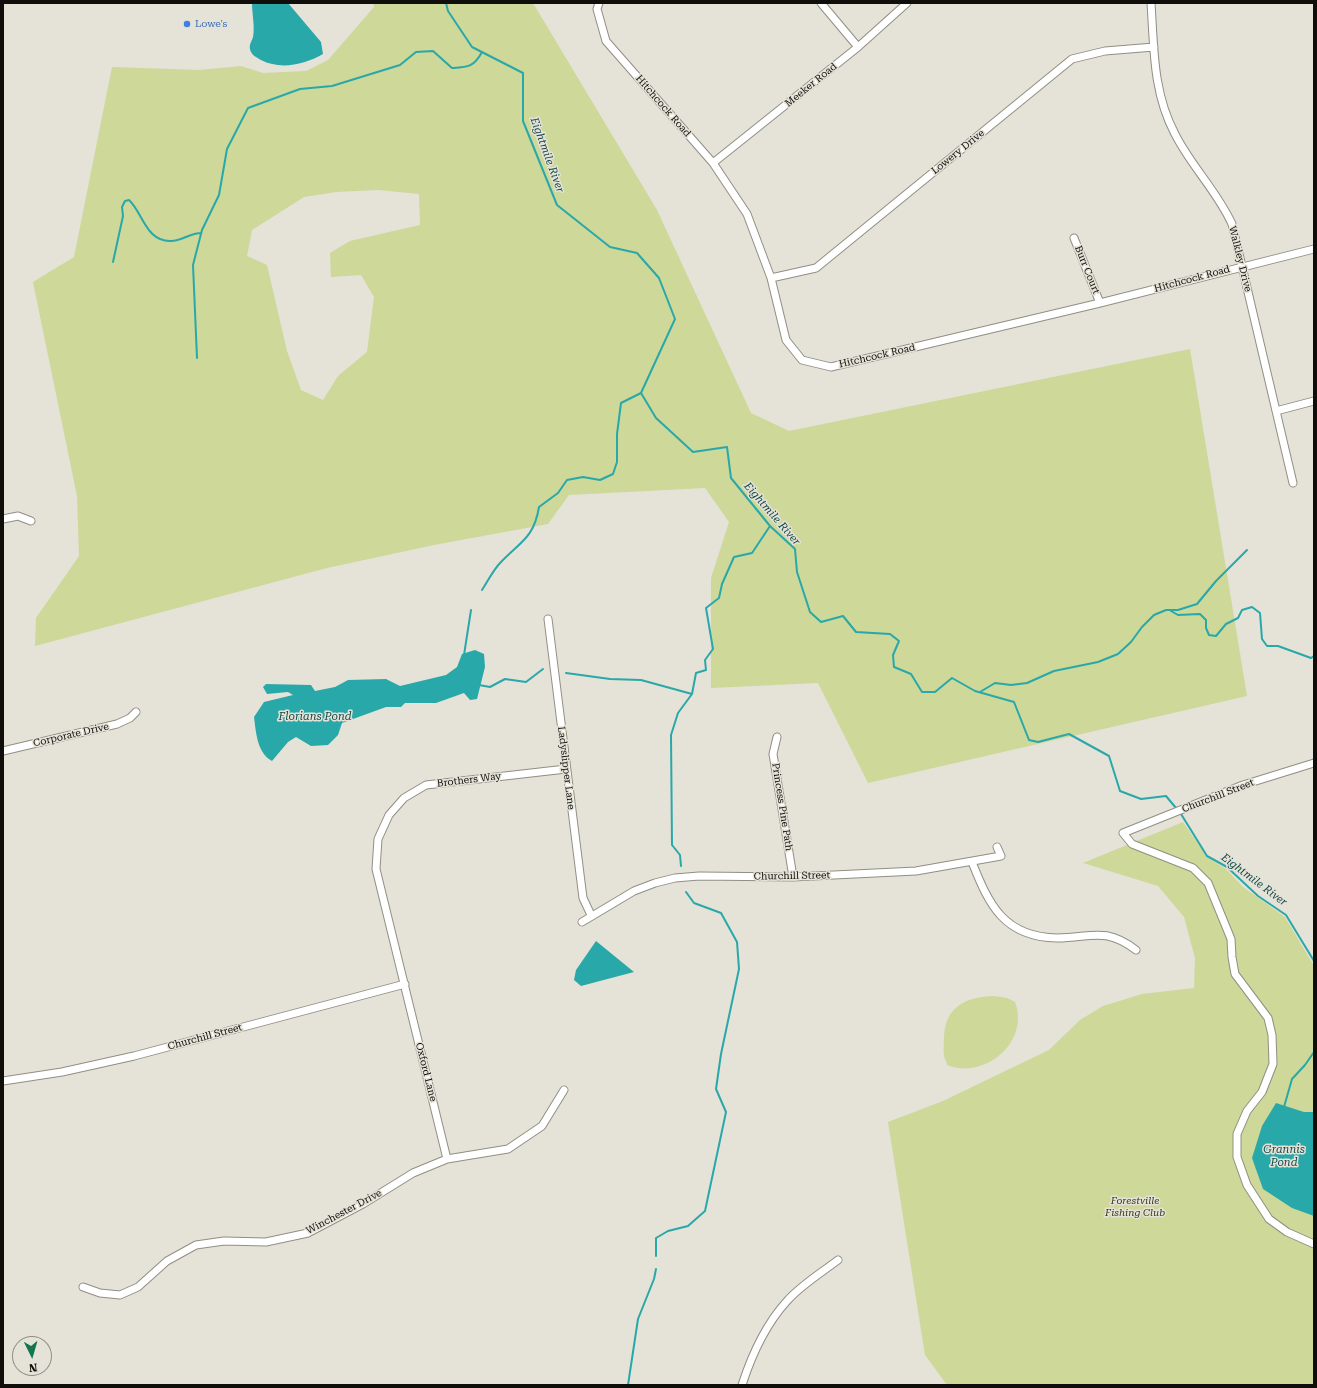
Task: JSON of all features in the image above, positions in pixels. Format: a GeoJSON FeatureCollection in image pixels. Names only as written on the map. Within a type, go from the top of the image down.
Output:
{"type":"FeatureCollection","features":[{"type":"Feature","properties":{"kind":"street","name":"Hitchcock Road"},"geometry":{"type":"LineString","coordinates":[[599,3],[597,9],[606,40],[713,164],[747,214],[771,278],[786,340],[802,360],[831,367],[1100,303],[1314,248]]}},
{"type":"Feature","properties":{"kind":"street"},"geometry":{"type":"LineString","coordinates":[[821,3],[858,46]]}},
{"type":"Feature","properties":{"kind":"street","name":"Meeker Road"},"geometry":{"type":"LineString","coordinates":[[713,164],[858,46],[907,3]]}},
{"type":"Feature","properties":{"kind":"street","name":"Walkley Drive"},"geometry":{"type":"LineString","coordinates":[[1152,3],[1158,89],[1163,110],[1175,135],[1224,207],[1232,224],[1262,360],[1293,483]]}},
{"type":"Feature","properties":{"kind":"street","name":"Lowery Drive"},"geometry":{"type":"LineString","coordinates":[[771,278],[816,268],[1072,59],[1105,51],[1154,47]]}},
{"type":"Feature","properties":{"kind":"street","name":"Burr Court"},"geometry":{"type":"LineString","coordinates":[[1074,238],[1100,303]]}},
{"type":"Feature","properties":{"kind":"street"},"geometry":{"type":"LineString","coordinates":[[1276,411],[1314,401]]}},
{"type":"Feature","properties":{"kind":"street"},"geometry":{"type":"LineString","coordinates":[[3,519],[18,516],[31,521]]}},
{"type":"Feature","properties":{"kind":"street","name":"Ladyslipper Lane"},"geometry":{"type":"LineString","coordinates":[[548,619],[583,898],[591,915]]}},
{"type":"Feature","properties":{"kind":"street","name":"Corporate Drive"},"geometry":{"type":"LineString","coordinates":[[3,751],[117,724],[136,712]]}},
{"type":"Feature","properties":{"kind":"street","name":"Princess Pine Path"},"geometry":{"type":"LineString","coordinates":[[777,737],[773,754],[792,877]]}},
{"type":"Feature","properties":{"kind":"street","name":"Churchill Street"},"geometry":{"type":"LineString","coordinates":[[1314,763],[1243,785],[1123,833],[1132,844],[1193,868],[1208,883],[1211,889],[1232,939],[1232,957],[1235,974],[1268,1018],[1272,1035],[1273,1064],[1262,1092],[1247,1111],[1237,1134],[1237,1157],[1247,1186],[1269,1219],[1287,1232],[1314,1244]]}},
{"type":"Feature","properties":{"kind":"street","name":"Brothers Way"},"geometry":{"type":"LineString","coordinates":[[405,984],[376,869],[378,839],[389,814],[404,798],[426,785],[566,769]]}},
{"type":"Feature","properties":{"kind":"street","name":"Churchill Street"},"geometry":{"type":"LineString","coordinates":[[582,922],[591,915],[634,891],[655,883],[675,878],[699,876],[792,877],[916,871],[1001,856],[997,847]]}},
{"type":"Feature","properties":{"kind":"street"},"geometry":{"type":"LineString","coordinates":[[972,862],[990,901],[1004,920],[1026,933],[1056,938],[1083,935],[1109,935],[1136,950]]}},
{"type":"Feature","properties":{"kind":"street","name":"Churchill Street"},"geometry":{"type":"LineString","coordinates":[[3,1081],[62,1072],[134,1056],[405,984]]}},
{"type":"Feature","properties":{"kind":"street","name":"Oxford Lane"},"geometry":{"type":"LineString","coordinates":[[405,984],[447,1159]]}},
{"type":"Feature","properties":{"kind":"street","name":"Winchester Drive"},"geometry":{"type":"LineString","coordinates":[[83,1287],[100,1293],[120,1295],[138,1287],[167,1262],[196,1246],[224,1241],[266,1242],[308,1233],[363,1204],[413,1173],[447,1159],[508,1149],[542,1126],[564,1090]]}},
{"type":"Feature","properties":{"kind":"street"},"geometry":{"type":"LineString","coordinates":[[742,1385],[752,1355],[769,1324],[787,1300],[813,1278],[838,1260]]}},
{"type":"Feature","properties":{"kind":"green space"},"geometry":{"type":"Polygon","coordinates":[[[373,3],[533,3],[657,210],[751,413],[789,431],[1190,349],[1247,696],[868,783],[818,683],[711,688],[711,578],[729,522],[705,488],[569,495],[548,524],[434,545],[327,568],[35,646],[36,618],[79,556],[77,496],[33,282],[74,257],[112,67],[199,70],[241,66],[263,73],[306,71],[328,60],[374,7],[373,3]],[[379,190],[336,192],[304,197],[252,230],[247,256],[267,265],[287,351],[301,390],[323,400],[338,376],[367,352],[374,297],[361,275],[331,277],[330,253],[350,241],[420,225],[419,194],[379,190]]]}},
{"type":"Feature","properties":{"kind":"green space","name":"Forestville Fishing Club"},"geometry":{"type":"Polygon","coordinates":[[[1183,822],[1208,858],[1226,869],[1243,887],[1285,917],[1314,966],[1314,1385],[947,1385],[925,1355],[888,1122],[943,1101],[1049,1050],[1080,1020],[1103,1006],[1142,994],[1194,988],[1195,958],[1184,917],[1158,886],[1083,863],[1183,822]]]}},
{"type":"Feature","properties":{"kind":"green space"},"geometry":{"type":"Polygon","coordinates":[[[994,996],[1007,998],[1015,1002],[1018,1017],[1016,1031],[1010,1043],[1001,1054],[989,1062],[976,1067],[961,1068],[947,1065],[944,1054],[944,1038],[948,1018],[959,1005],[966,1001],[975,998],[994,996]]]}},
{"type":"Feature","properties":{"kind":"water"},"geometry":{"type":"Polygon","coordinates":[[[252,3],[288,3],[321,42],[323,54],[308,61],[292,65],[276,65],[256,57],[251,53],[250,47],[254,33],[252,3]]]}},
{"type":"Feature","properties":{"kind":"water","name":"Florians Pond"},"geometry":{"type":"Polygon","coordinates":[[[475,650],[484,654],[485,667],[477,699],[470,700],[464,693],[436,703],[405,703],[401,707],[386,707],[342,723],[338,735],[328,745],[311,746],[296,737],[288,742],[272,761],[260,748],[254,717],[264,702],[293,695],[288,692],[267,694],[263,687],[266,684],[311,685],[315,691],[335,687],[348,680],[386,679],[400,686],[446,675],[457,667],[462,654],[475,650]]]}},
{"type":"Feature","properties":{"kind":"water"},"geometry":{"type":"Polygon","coordinates":[[[596,941],[634,972],[581,986],[574,980],[576,970],[596,941]]]}},
{"type":"Feature","properties":{"kind":"water","name":"Grannis Pond"},"geometry":{"type":"Polygon","coordinates":[[[1276,1103],[1304,1112],[1314,1112],[1314,1216],[1292,1208],[1263,1189],[1252,1158],[1262,1126],[1276,1103]]]}},
{"type":"Feature","properties":{"kind":"waterway","name":"Eightmile River"},"geometry":{"type":"LineString","coordinates":[[446,3],[448,11],[472,47],[523,73],[523,121],[557,205],[610,247],[637,253],[659,278],[675,319],[641,393],[656,418],[693,452],[727,447],[731,478],[770,526],[795,549],[797,572],[810,612],[821,622],[843,616],[856,632],[890,634],[899,641],[893,655],[894,667],[911,674],[922,692],[935,692],[952,678],[975,691],[1014,702],[1029,740],[1038,742],[1069,734],[1109,756],[1120,791],[1141,799],[1166,796],[1176,808]]}},
{"type":"Feature","properties":{"kind":"waterway"},"geometry":{"type":"LineString","coordinates":[[197,358],[193,265],[202,230],[219,195],[227,149],[248,108],[300,89],[332,86],[400,65],[416,52],[433,51],[452,68],[470,65],[476,61],[482,52]]}},
{"type":"Feature","properties":{"kind":"waterway"},"geometry":{"type":"LineString","coordinates":[[113,262],[123,216],[122,207],[125,201],[129,200],[134,206],[150,232],[163,240],[175,241],[193,234],[201,233]]}},
{"type":"Feature","properties":{"kind":"waterway"},"geometry":{"type":"LineString","coordinates":[[482,590],[498,565],[530,533],[534,526],[539,507],[558,493],[567,480],[583,477],[600,480],[613,474],[617,462],[617,434],[621,403],[641,393]]}},
{"type":"Feature","properties":{"kind":"waterway"},"geometry":{"type":"LineString","coordinates":[[681,866],[680,855],[672,845],[671,735],[678,713],[692,694],[696,673],[706,670],[705,660],[713,649],[706,608],[719,598],[722,584],[734,557],[752,553],[770,526]]}},
{"type":"Feature","properties":{"kind":"waterway"},"geometry":{"type":"LineString","coordinates":[[980,692],[995,683],[1011,685],[1027,683],[1054,671],[1098,662],[1118,654],[1131,642],[1142,627],[1154,615],[1166,610],[1178,610],[1197,604],[1216,581],[1247,550]]}},
{"type":"Feature","properties":{"kind":"waterway"},"geometry":{"type":"LineString","coordinates":[[1171,611],[1178,615],[1200,614],[1206,620],[1206,628],[1209,635],[1216,636],[1226,624],[1238,618],[1242,610],[1252,607],[1260,613],[1262,639],[1267,646],[1278,646],[1311,658],[1314,656]]}},
{"type":"Feature","properties":{"kind":"waterway"},"geometry":{"type":"LineString","coordinates":[[464,655],[471,610]]}},
{"type":"Feature","properties":{"kind":"waterway"},"geometry":{"type":"LineString","coordinates":[[479,685],[490,687],[505,679],[526,682],[543,669]]}},
{"type":"Feature","properties":{"kind":"waterway"},"geometry":{"type":"LineString","coordinates":[[566,673],[610,679],[641,680],[692,694]]}},
{"type":"Feature","properties":{"kind":"waterway","name":"Eightmile River"},"geometry":{"type":"LineString","coordinates":[[1181,814],[1207,856],[1227,867],[1258,896],[1286,915],[1314,961]]}},
{"type":"Feature","properties":{"kind":"waterway"},"geometry":{"type":"LineString","coordinates":[[656,1256],[656,1238],[668,1231],[688,1226],[705,1211],[726,1112],[716,1089],[721,1054],[739,969],[737,942],[721,913],[694,903],[686,892]]}},
{"type":"Feature","properties":{"kind":"waterway","name":"Eightmile River"},"geometry":{"type":"LineString","coordinates":[[1314,1009],[1314,1019]]}},
{"type":"Feature","properties":{"kind":"waterway","name":"Eightmile River"},"geometry":{"type":"LineString","coordinates":[[1284,1107],[1292,1079],[1305,1065],[1314,1052]]}},
{"type":"Feature","properties":{"kind":"waterway"},"geometry":{"type":"LineString","coordinates":[[628,1385],[638,1319],[654,1279],[656,1269]]}},
{"type":"Feature","properties":{"kind":"place","name":"Lowe's"},"geometry":{"type":"Point","coordinates":[187,24]}}]}
